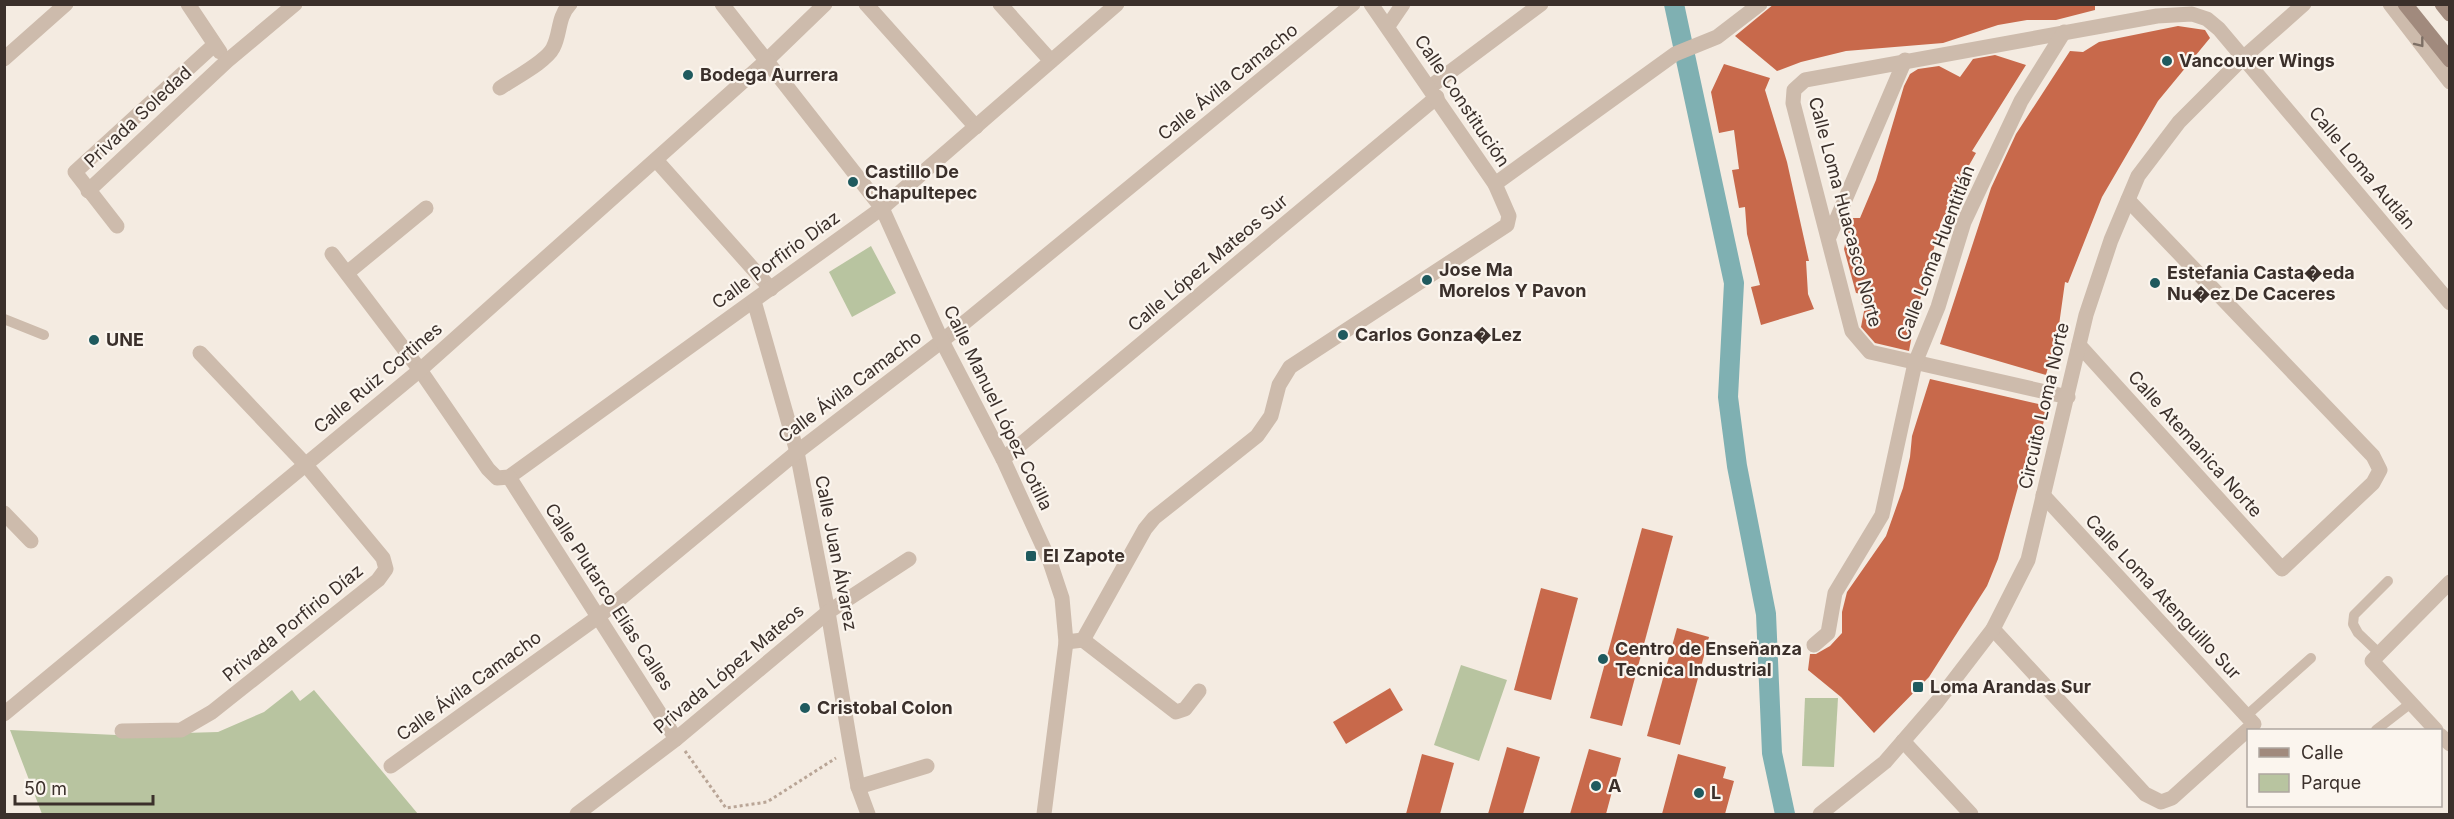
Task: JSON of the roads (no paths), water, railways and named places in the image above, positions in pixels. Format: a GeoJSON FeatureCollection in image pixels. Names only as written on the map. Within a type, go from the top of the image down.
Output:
{"type":"FeatureCollection","features":[{"type":"Feature","properties":{"kind":"main road"},"geometry":{"type":"LineString","coordinates":[[2405,4],[2450,60]]}},
{"type":"Feature","properties":{"kind":"main road"},"geometry":{"type":"LineString","coordinates":[[2442,4],[2450,14]]}},
{"type":"Feature","properties":{"kind":"street"},"geometry":{"type":"LineString","coordinates":[[4,59],[66,4]]}},
{"type":"Feature","properties":{"kind":"street"},"geometry":{"type":"LineString","coordinates":[[188,4],[227,61]]}},
{"type":"Feature","properties":{"kind":"street","name":"Privada Soledad"},"geometry":{"type":"LineString","coordinates":[[214,45],[77,168],[76,175],[88,191],[227,61],[295,4]]}},
{"type":"Feature","properties":{"kind":"street"},"geometry":{"type":"LineString","coordinates":[[500,88],[549,55],[555,46],[559,20],[570,4]]}},
{"type":"Feature","properties":{"kind":"street","name":"Calle Manuel López Cotilla"},"geometry":{"type":"LineString","coordinates":[[722,4],[882,208],[942,341],[1003,459],[1050,562],[1062,598],[1066,642],[1044,814]]}},
{"type":"Feature","properties":{"kind":"street","name":"Calle Ruiz Cortines"},"geometry":{"type":"LineString","coordinates":[[4,714],[420,370],[766,61],[825,4]]}},
{"type":"Feature","properties":{"kind":"street"},"geometry":{"type":"LineString","coordinates":[[866,4],[976,127]]}},
{"type":"Feature","properties":{"kind":"street"},"geometry":{"type":"LineString","coordinates":[[1000,4],[1051,61]]}},
{"type":"Feature","properties":{"kind":"street","name":"Calle Porfirio Díaz"},"geometry":{"type":"LineString","coordinates":[[503,478],[882,208],[1117,4]]}},
{"type":"Feature","properties":{"kind":"street","name":"Calle Ávila Camacho"},"geometry":{"type":"LineString","coordinates":[[391,766],[598,617],[797,452],[942,341],[1353,4]]}},
{"type":"Feature","properties":{"kind":"street","name":"Calle Constitución"},"geometry":{"type":"LineString","coordinates":[[1083,640],[1145,529],[1154,518],[1262,431],[1271,416],[1283,376],[1290,368],[1507,225],[1509,216],[1495,184],[1434,92],[1371,4]]}},
{"type":"Feature","properties":{"kind":"street"},"geometry":{"type":"LineString","coordinates":[[1388,26],[1403,4]]}},
{"type":"Feature","properties":{"kind":"street","name":"Calle López Mateos Sur"},"geometry":{"type":"LineString","coordinates":[[1003,459],[1434,92],[1542,4]]}},
{"type":"Feature","properties":{"kind":"street"},"geometry":{"type":"LineString","coordinates":[[1495,184],[1675,54],[1717,37],[1760,4]]}},
{"type":"Feature","properties":{"kind":"street","name":"Circuito Loma Norte"},"geometry":{"type":"LineString","coordinates":[[1820,814],[1885,762],[1937,702],[1993,629],[2028,560],[2086,315],[2111,240],[2138,176],[2180,122],[2244,57],[2304,4]]}},
{"type":"Feature","properties":{"kind":"street"},"geometry":{"type":"LineString","coordinates":[[2390,4],[2450,82]]}},
{"type":"Feature","properties":{"kind":"street","name":"Calle Loma Autlán"},"geometry":{"type":"LineString","coordinates":[[1794,90],[1805,80],[1905,60],[2157,16],[2192,14],[2207,19],[2244,57],[2450,303]]}},
{"type":"Feature","properties":{"kind":"street","name":"Calle Loma Huentitlán"},"geometry":{"type":"LineString","coordinates":[[1814,645],[1828,633],[1835,593],[1882,516],[1915,363],[1938,307],[1964,222],[2021,101],[2064,32]]}},
{"type":"Feature","properties":{"kind":"street"},"geometry":{"type":"LineString","coordinates":[[1829,237],[1905,60]]}},
{"type":"Feature","properties":{"kind":"street","name":"Calle Loma Huacasco Norte"},"geometry":{"type":"LineString","coordinates":[[1794,90],[1792,103],[1856,336],[1870,352],[2068,397]]}},
{"type":"Feature","properties":{"kind":"street"},"geometry":{"type":"LineString","coordinates":[[656,160],[771,289]]}},
{"type":"Feature","properties":{"kind":"street"},"geometry":{"type":"LineString","coordinates":[[88,191],[117,226]]}},
{"type":"Feature","properties":{"kind":"street","name":"Calle Atemanica Norte"},"geometry":{"type":"LineString","coordinates":[[2079,345],[2283,569],[2373,483],[2380,470],[2373,456],[2128,200]]}},
{"type":"Feature","properties":{"kind":"street"},"geometry":{"type":"LineString","coordinates":[[348,273],[426,208]]}},
{"type":"Feature","properties":{"kind":"street","name":"Calle Plutarco Elías Calles"},"geometry":{"type":"LineString","coordinates":[[333,254],[420,370],[488,469],[503,478],[598,617],[676,739]]}},
{"type":"Feature","properties":{"kind":"street","name":"Calle Juan Álvarez"},"geometry":{"type":"LineString","coordinates":[[754,301],[797,452],[828,612],[858,787],[868,814]]}},
{"type":"Feature","properties":{"kind":"street","name":"Privada Porfirio Díaz"},"geometry":{"type":"LineString","coordinates":[[122,731],[181,730],[212,712],[378,580],[386,569],[383,558],[305,464],[200,353]]}},
{"type":"Feature","properties":{"kind":"street","name":"Calle Loma Atenguillo Sur"},"geometry":{"type":"LineString","coordinates":[[2043,495],[2250,720]]}},
{"type":"Feature","properties":{"kind":"street"},"geometry":{"type":"LineString","coordinates":[[4,513],[31,541]]}},
{"type":"Feature","properties":{"kind":"street","name":"Privada López Mateos"},"geometry":{"type":"LineString","coordinates":[[577,814],[676,739],[828,612],[909,559]]}},
{"type":"Feature","properties":{"kind":"street"},"geometry":{"type":"LineString","coordinates":[[2435,729],[2411,703],[2375,657],[2450,582]]}},
{"type":"Feature","properties":{"kind":"street"},"geometry":{"type":"LineString","coordinates":[[1993,629],[2145,794],[2161,802],[2172,798],[2250,720]]}},
{"type":"Feature","properties":{"kind":"street"},"geometry":{"type":"LineString","coordinates":[[1066,642],[1083,640],[1176,711],[1185,709],[1199,691]]}},
{"type":"Feature","properties":{"kind":"street"},"geometry":{"type":"LineString","coordinates":[[1903,741],[1971,814]]}},
{"type":"Feature","properties":{"kind":"street"},"geometry":{"type":"LineString","coordinates":[[858,787],[927,765]]}},
{"type":"Feature","properties":{"kind":"lane"},"geometry":{"type":"LineString","coordinates":[[4,319],[44,335]]}},
{"type":"Feature","properties":{"kind":"lane"},"geometry":{"type":"LineString","coordinates":[[2375,657],[2353,624],[2354,615],[2388,580]]}},
{"type":"Feature","properties":{"kind":"lane"},"geometry":{"type":"LineString","coordinates":[[2250,720],[2311,658]]}},
{"type":"Feature","properties":{"kind":"lane"},"geometry":{"type":"LineString","coordinates":[[2377,729],[2411,703]]}},
{"type":"Feature","properties":{"kind":"waterway"},"geometry":{"type":"LineString","coordinates":[[1674,4],[1734,283],[1728,397],[1737,466],[1766,614],[1772,753],[1785,814]]}},
{"type":"Feature","properties":{"kind":"place","name":"Vancouver Wings"},"geometry":{"type":"Point","coordinates":[2167,61]}},
{"type":"Feature","properties":{"kind":"place","name":"Bodega Aurrera"},"geometry":{"type":"Point","coordinates":[688,75]}},
{"type":"Feature","properties":{"kind":"place","name":"Castillo De Chapultepec"},"geometry":{"type":"Point","coordinates":[853,182]}},
{"type":"Feature","properties":{"kind":"place","name":"Jose Ma Morelos Y Pavon"},"geometry":{"type":"Point","coordinates":[1427,280]}},
{"type":"Feature","properties":{"kind":"place","name":"Estefania Casta�eda Nu�ez De Caceres"},"geometry":{"type":"Point","coordinates":[2155,283]}},
{"type":"Feature","properties":{"kind":"place","name":"Carlos Gonza�Lez"},"geometry":{"type":"Point","coordinates":[1343,335]}},
{"type":"Feature","properties":{"kind":"place","name":"UNE"},"geometry":{"type":"Point","coordinates":[94,340]}},
{"type":"Feature","properties":{"kind":"place","name":"El Zapote"},"geometry":{"type":"Point","coordinates":[1031,556]}},
{"type":"Feature","properties":{"kind":"place","name":"Centro de Enseñanza Tecnica Industrial"},"geometry":{"type":"Point","coordinates":[1603,659]}},
{"type":"Feature","properties":{"kind":"place","name":"Loma Arandas Sur"},"geometry":{"type":"Point","coordinates":[1918,687]}},
{"type":"Feature","properties":{"kind":"place","name":"Cristobal Colon"},"geometry":{"type":"Point","coordinates":[805,708]}},
{"type":"Feature","properties":{"kind":"place","name":"A"},"geometry":{"type":"Point","coordinates":[1596,786]}},
{"type":"Feature","properties":{"kind":"place","name":"L"},"geometry":{"type":"Point","coordinates":[1699,793]}}]}
